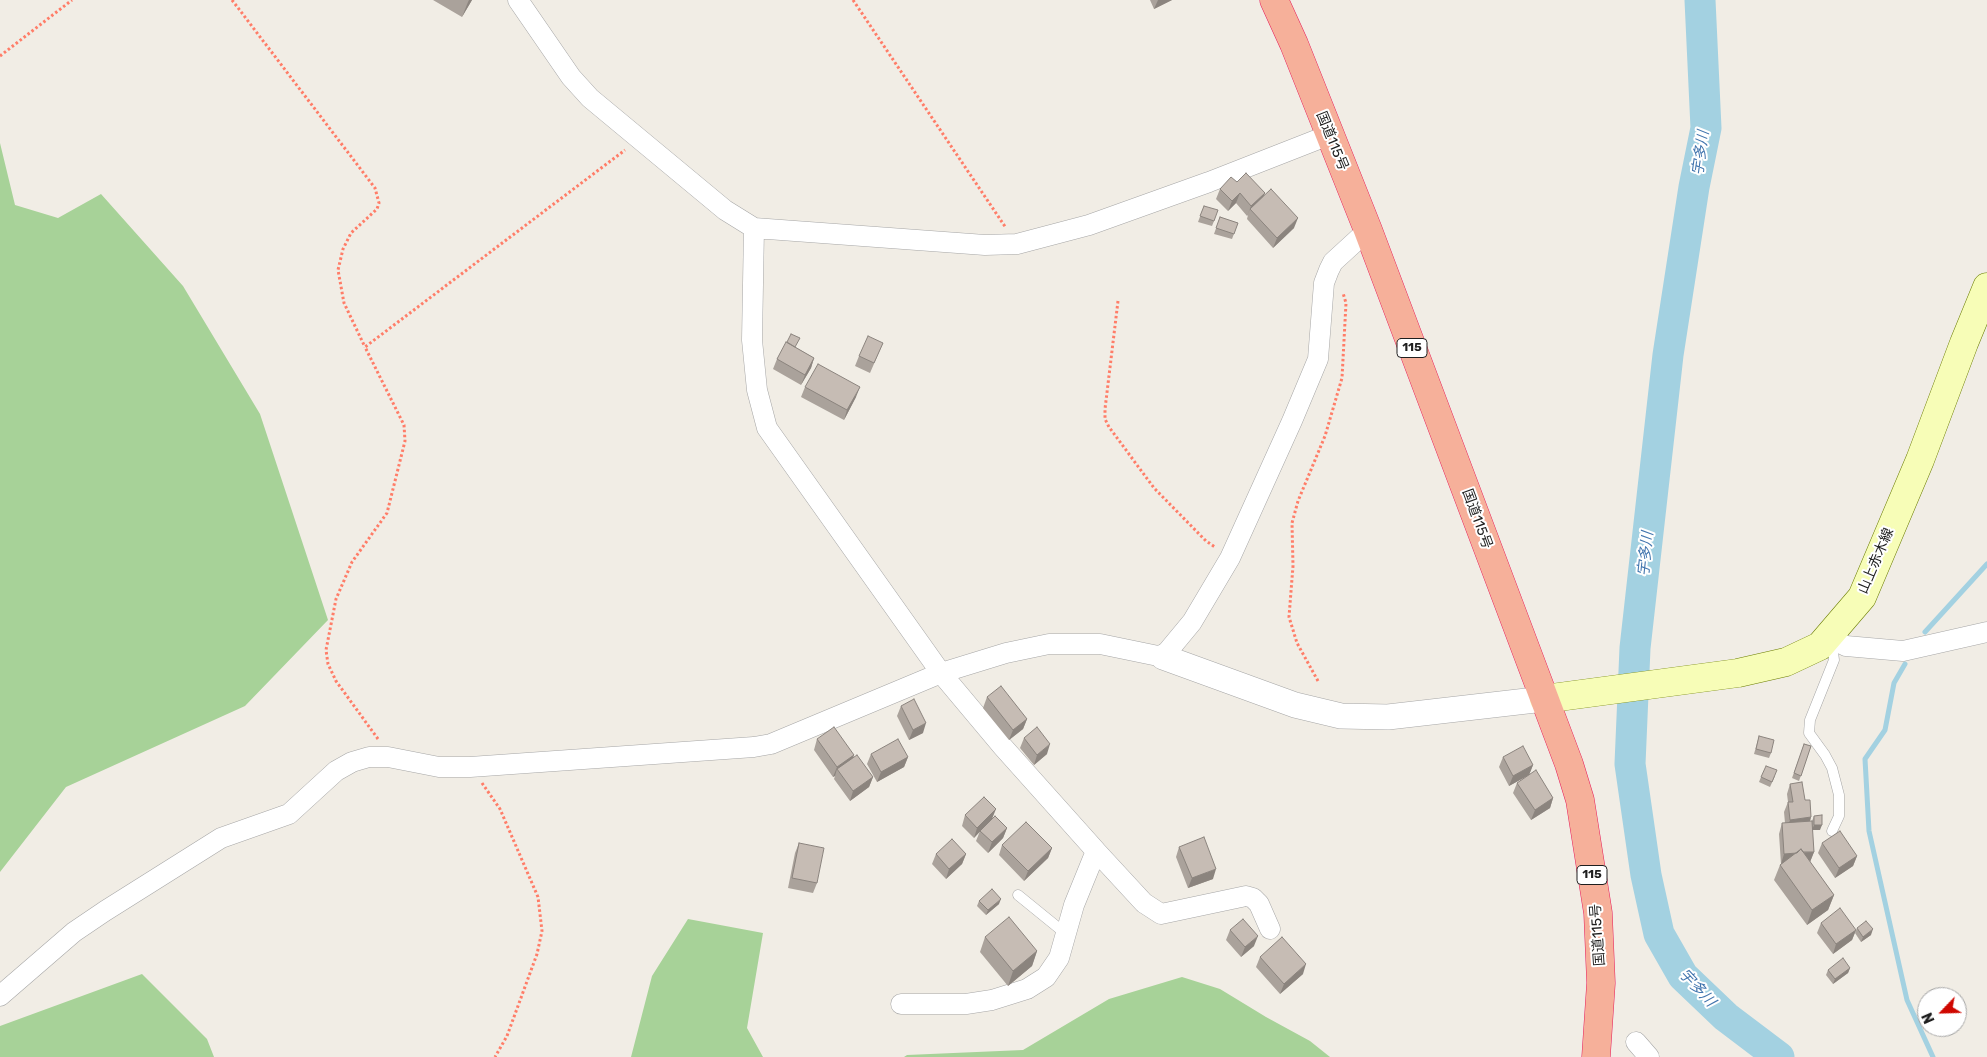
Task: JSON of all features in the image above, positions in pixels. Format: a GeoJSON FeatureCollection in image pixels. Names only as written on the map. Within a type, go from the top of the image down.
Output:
{"type":"FeatureCollection","features":[{"type":"Feature","properties":{"kind":"highway","name":"国道115号"},"geometry":{"type":"LineString","coordinates":[[1274,0],[1294,44],[1368,230],[1551,698],[1580,800],[1598,913],[1601,983],[1596,1057]]}},
{"type":"Feature","properties":{"kind":"main road","name":"山上赤木線"},"geometry":{"type":"LineString","coordinates":[[1551,698],[1738,673],[1786,662],[1820,646],[1862,597],[1920,460],[1987,287]]}},
{"type":"Feature","properties":{"kind":"street"},"geometry":{"type":"LineString","coordinates":[[518,0],[571,77],[590,98],[725,210],[754,228],[985,246],[1017,244],[1089,225],[1209,182],[1329,135]]}},
{"type":"Feature","properties":{"kind":"street"},"geometry":{"type":"LineString","coordinates":[[754,228],[752,340],[757,390],[768,428],[941,673],[1003,747],[1144,903],[1161,914],[1246,896],[1253,898],[1259,904],[1270,929]]}},
{"type":"Feature","properties":{"kind":"street"},"geometry":{"type":"LineString","coordinates":[[1163,657],[1192,622],[1230,558],[1318,359],[1324,283],[1329,270],[1333,262],[1368,230]]}},
{"type":"Feature","properties":{"kind":"street"},"geometry":{"type":"LineString","coordinates":[[1828,637],[1846,646],[1903,651],[1987,632]]}},
{"type":"Feature","properties":{"kind":"street"},"geometry":{"type":"LineString","coordinates":[[0,996],[74,932],[221,838],[289,814],[336,771],[352,762],[369,757],[388,757],[439,767],[470,767],[771,744],[941,673],[1006,653],[1050,644],[1100,644],[1163,657],[1295,705],[1341,716],[1388,717],[1551,698]]}},
{"type":"Feature","properties":{"kind":"street"},"geometry":{"type":"LineString","coordinates":[[901,1004],[966,1004],[992,1000],[1027,989],[1046,977],[1059,958],[1074,905],[1096,851]]}},
{"type":"Feature","properties":{"kind":"street"},"geometry":{"type":"LineString","coordinates":[[1636,1042],[1649,1057]]}},
{"type":"Feature","properties":{"kind":"lane"},"geometry":{"type":"LineString","coordinates":[[1828,637],[1832,644],[1834,660],[1810,720],[1810,733],[1825,754],[1832,768],[1838,795],[1839,816],[1832,831]]}},
{"type":"Feature","properties":{"kind":"lane"},"geometry":{"type":"LineString","coordinates":[[1018,895],[1066,934]]}},
{"type":"Feature","properties":{"kind":"path"},"geometry":{"type":"LineString","coordinates":[[0,56],[72,0]]}},
{"type":"Feature","properties":{"kind":"path"},"geometry":{"type":"LineString","coordinates":[[232,0],[375,188],[380,203],[351,233],[343,249],[338,270],[344,303],[404,424],[406,441],[387,513],[352,562],[336,599],[326,650],[328,664],[336,680],[375,733],[388,757]]}},
{"type":"Feature","properties":{"kind":"path"},"geometry":{"type":"LineString","coordinates":[[853,0],[1017,244]]}},
{"type":"Feature","properties":{"kind":"path"},"geometry":{"type":"LineString","coordinates":[[365,347],[640,140]]}},
{"type":"Feature","properties":{"kind":"path"},"geometry":{"type":"LineString","coordinates":[[1318,681],[1297,643],[1289,617],[1293,566],[1292,523],[1298,501],[1325,436],[1342,378],[1346,303],[1342,290],[1329,270]]}},
{"type":"Feature","properties":{"kind":"path"},"geometry":{"type":"LineString","coordinates":[[1118,301],[1105,409],[1109,426],[1154,488],[1206,540],[1230,558]]}},
{"type":"Feature","properties":{"kind":"path"},"geometry":{"type":"LineString","coordinates":[[470,767],[500,808],[515,841],[538,897],[542,931],[537,954],[507,1036],[495,1057]]}},
{"type":"Feature","properties":{"kind":"green space"},"geometry":{"type":"Polygon","coordinates":[[[0,143],[15,205],[58,218],[101,194],[183,286],[260,414],[328,620],[245,706],[66,787],[0,872],[0,143]]]}},
{"type":"Feature","properties":{"kind":"green space"},"geometry":{"type":"Polygon","coordinates":[[[688,919],[763,933],[747,1028],[763,1057],[631,1057],[652,976],[688,919]]]}},
{"type":"Feature","properties":{"kind":"green space"},"geometry":{"type":"Polygon","coordinates":[[[142,974],[207,1039],[214,1057],[0,1057],[0,1026],[142,974]]]}},
{"type":"Feature","properties":{"kind":"green space"},"geometry":{"type":"Polygon","coordinates":[[[1182,977],[1220,989],[1310,1041],[1330,1057],[904,1057],[907,1055],[1023,1050],[1109,999],[1182,977]]]}},
{"type":"Feature","properties":{"kind":"building"},"geometry":{"type":"Polygon","coordinates":[[[1246,173],[1265,193],[1251,206],[1240,193],[1232,201],[1220,189],[1231,177],[1237,182],[1246,173]]]}},
{"type":"Feature","properties":{"kind":"building"},"geometry":{"type":"Polygon","coordinates":[[[1271,189],[1298,218],[1277,238],[1250,209],[1271,189]]]}},
{"type":"Feature","properties":{"kind":"building"},"geometry":{"type":"Polygon","coordinates":[[[1204,206],[1218,210],[1214,221],[1200,216],[1204,206]]]}},
{"type":"Feature","properties":{"kind":"building"},"geometry":{"type":"Polygon","coordinates":[[[1220,217],[1238,223],[1234,234],[1216,228],[1220,217]]]}},
{"type":"Feature","properties":{"kind":"building"},"geometry":{"type":"Polygon","coordinates":[[[791,334],[800,338],[795,347],[787,342],[791,334]]]}},
{"type":"Feature","properties":{"kind":"building"},"geometry":{"type":"Polygon","coordinates":[[[868,336],[883,343],[874,363],[859,356],[868,336]]]}},
{"type":"Feature","properties":{"kind":"building"},"geometry":{"type":"Polygon","coordinates":[[[786,342],[814,358],[805,375],[777,359],[786,342]]]}},
{"type":"Feature","properties":{"kind":"building"},"geometry":{"type":"Polygon","coordinates":[[[818,364],[860,387],[847,410],[805,387],[818,364]]]}},
{"type":"Feature","properties":{"kind":"building"},"geometry":{"type":"Polygon","coordinates":[[[1001,686],[1027,719],[1013,730],[987,697],[1001,686]]]}},
{"type":"Feature","properties":{"kind":"building"},"geometry":{"type":"Polygon","coordinates":[[[914,699],[926,723],[913,730],[901,706],[914,699]]]}},
{"type":"Feature","properties":{"kind":"building"},"geometry":{"type":"Polygon","coordinates":[[[834,727],[854,755],[837,767],[817,739],[834,727]]]}},
{"type":"Feature","properties":{"kind":"building"},"geometry":{"type":"Polygon","coordinates":[[[1037,727],[1050,744],[1037,755],[1024,738],[1037,727]]]}},
{"type":"Feature","properties":{"kind":"building"},"geometry":{"type":"Polygon","coordinates":[[[1759,736],[1774,740],[1771,753],[1756,749],[1759,736]]]}},
{"type":"Feature","properties":{"kind":"building"},"geometry":{"type":"Polygon","coordinates":[[[898,739],[908,757],[881,772],[871,754],[898,739]]]}},
{"type":"Feature","properties":{"kind":"building"},"geometry":{"type":"Polygon","coordinates":[[[1804,744],[1811,746],[1801,776],[1794,773],[1804,744]]]}},
{"type":"Feature","properties":{"kind":"building"},"geometry":{"type":"Polygon","coordinates":[[[1523,746],[1533,765],[1513,776],[1503,757],[1523,746]]]}},
{"type":"Feature","properties":{"kind":"building"},"geometry":{"type":"Polygon","coordinates":[[[857,755],[873,777],[853,791],[837,769],[857,755]]]}},
{"type":"Feature","properties":{"kind":"building"},"geometry":{"type":"Polygon","coordinates":[[[1766,766],[1777,770],[1772,782],[1761,777],[1766,766]]]}},
{"type":"Feature","properties":{"kind":"building"},"geometry":{"type":"Polygon","coordinates":[[[1536,770],[1553,798],[1535,810],[1517,783],[1536,770]]]}},
{"type":"Feature","properties":{"kind":"building"},"geometry":{"type":"Polygon","coordinates":[[[1802,782],[1805,800],[1810,800],[1811,817],[1790,820],[1788,802],[1793,802],[1790,784],[1802,782]]]}},
{"type":"Feature","properties":{"kind":"building"},"geometry":{"type":"Polygon","coordinates":[[[984,797],[996,809],[977,828],[965,815],[984,797]]]}},
{"type":"Feature","properties":{"kind":"building"},"geometry":{"type":"Polygon","coordinates":[[[1822,815],[1822,825],[1814,825],[1814,816],[1822,815]]]}},
{"type":"Feature","properties":{"kind":"building"},"geometry":{"type":"Polygon","coordinates":[[[995,816],[1007,828],[992,842],[980,831],[995,816]]]}},
{"type":"Feature","properties":{"kind":"building"},"geometry":{"type":"Polygon","coordinates":[[[1812,821],[1814,852],[1803,852],[1801,849],[1797,853],[1784,854],[1782,823],[1812,821]]]}},
{"type":"Feature","properties":{"kind":"building"},"geometry":{"type":"Polygon","coordinates":[[[1026,822],[1052,848],[1028,871],[1002,845],[1026,822]]]}},
{"type":"Feature","properties":{"kind":"building"},"geometry":{"type":"Polygon","coordinates":[[[1840,831],[1857,856],[1839,868],[1822,843],[1840,831]]]}},
{"type":"Feature","properties":{"kind":"building"},"geometry":{"type":"Polygon","coordinates":[[[1204,837],[1216,869],[1192,878],[1179,847],[1204,837]]]}},
{"type":"Feature","properties":{"kind":"building"},"geometry":{"type":"Polygon","coordinates":[[[952,839],[966,854],[949,869],[936,854],[952,839]]]}},
{"type":"Feature","properties":{"kind":"building"},"geometry":{"type":"Polygon","coordinates":[[[799,843],[824,848],[817,883],[792,878],[799,843]]]}},
{"type":"Feature","properties":{"kind":"building"},"geometry":{"type":"Polygon","coordinates":[[[1801,849],[1834,895],[1812,910],[1780,865],[1801,849]]]}},
{"type":"Feature","properties":{"kind":"building"},"geometry":{"type":"Polygon","coordinates":[[[992,889],[1001,899],[988,910],[979,901],[992,889]]]}},
{"type":"Feature","properties":{"kind":"building"},"geometry":{"type":"Polygon","coordinates":[[[1840,908],[1856,930],[1836,944],[1821,923],[1840,908]]]}},
{"type":"Feature","properties":{"kind":"building"},"geometry":{"type":"Polygon","coordinates":[[[1009,917],[1037,951],[1013,971],[985,937],[1009,917]]]}},
{"type":"Feature","properties":{"kind":"building"},"geometry":{"type":"Polygon","coordinates":[[[1243,919],[1258,936],[1245,947],[1230,930],[1243,919]]]}},
{"type":"Feature","properties":{"kind":"building"},"geometry":{"type":"Polygon","coordinates":[[[1866,921],[1873,929],[1863,937],[1857,928],[1866,921]]]}},
{"type":"Feature","properties":{"kind":"building"},"geometry":{"type":"Polygon","coordinates":[[[1282,937],[1306,964],[1284,984],[1260,957],[1282,937]]]}},
{"type":"Feature","properties":{"kind":"building"},"geometry":{"type":"Polygon","coordinates":[[[1843,958],[1850,968],[1835,979],[1828,970],[1843,958]]]}},
{"type":"Feature","properties":{"kind":"waterway","name":"宇多川"},"geometry":{"type":"LineString","coordinates":[[1700,0],[1706,128],[1694,187],[1668,355],[1635,648],[1630,764],[1646,875],[1659,934],[1683,976],[1726,1017],[1779,1057]]}},
{"type":"Feature","properties":{"kind":"waterway"},"geometry":{"type":"LineString","coordinates":[[1925,632],[1987,564]]}},
{"type":"Feature","properties":{"kind":"waterway"},"geometry":{"type":"LineString","coordinates":[[1905,664],[1894,683],[1885,730],[1865,759],[1869,831],[1907,1000],[1933,1057]]}}]}
